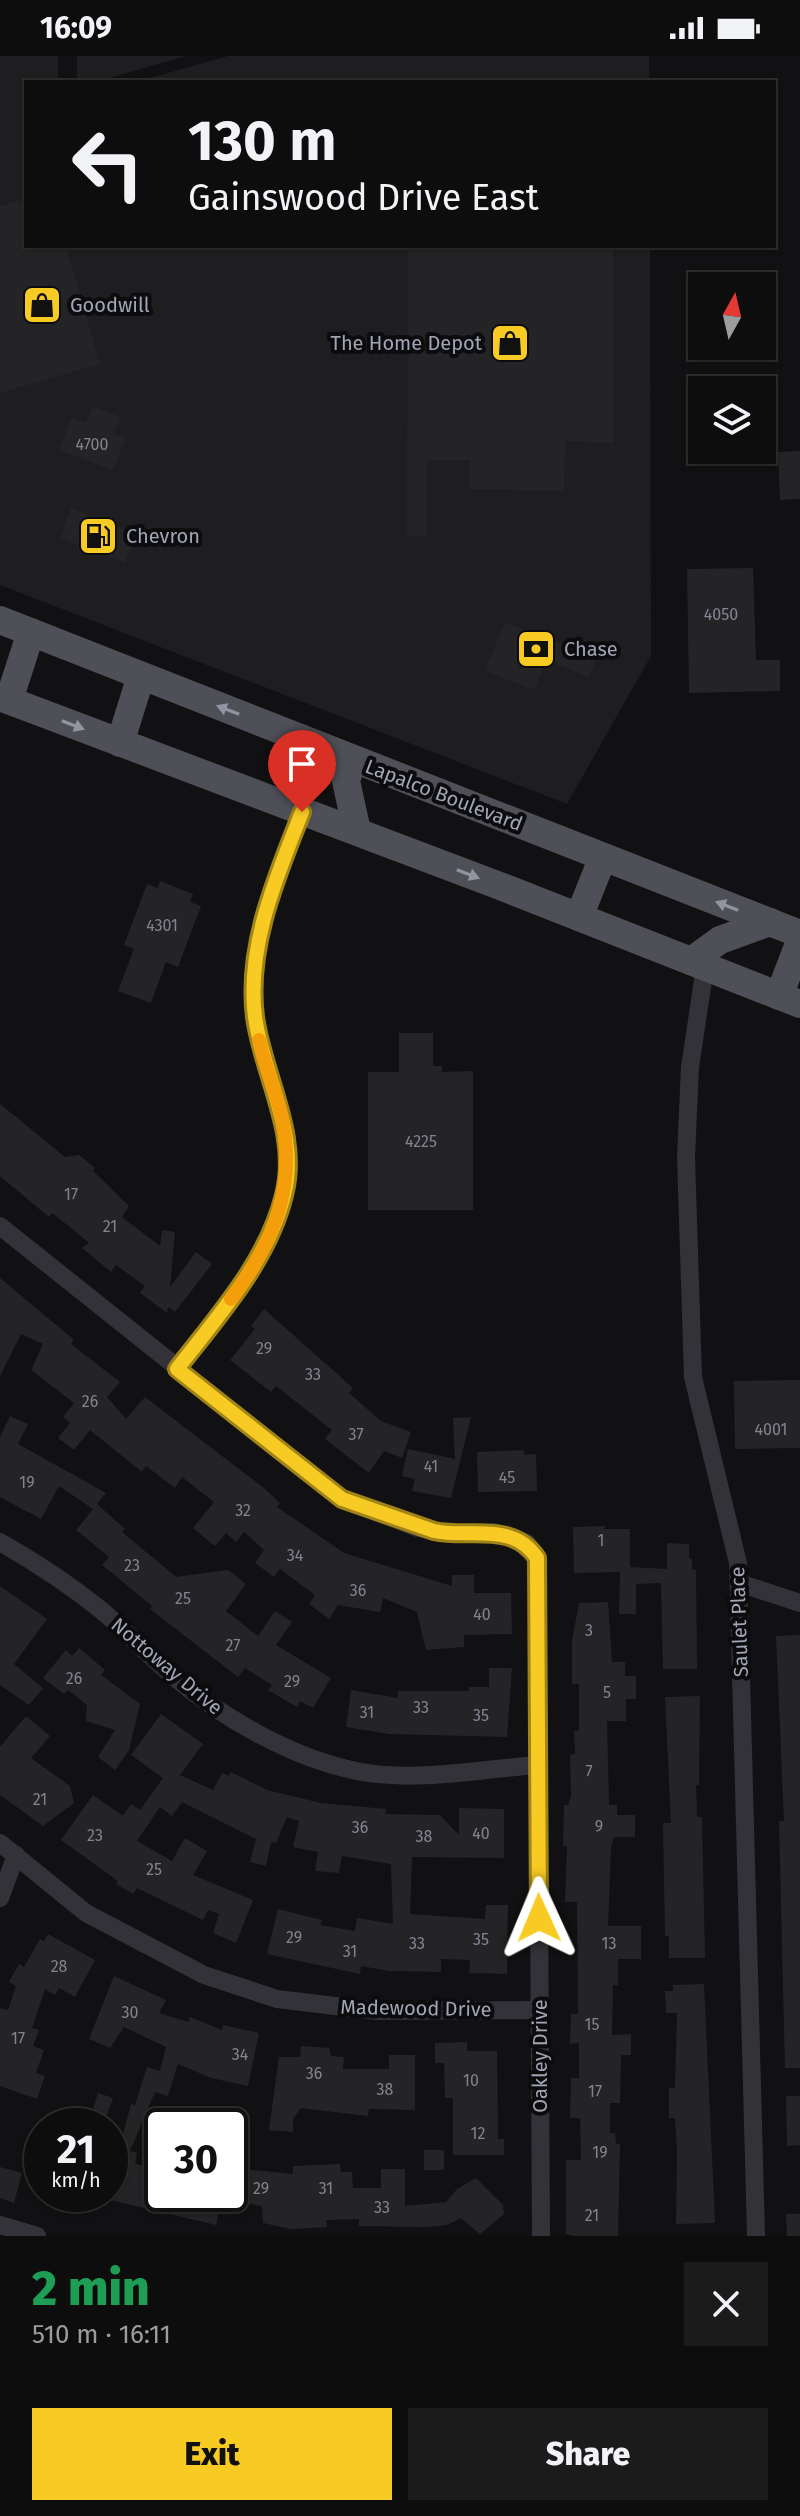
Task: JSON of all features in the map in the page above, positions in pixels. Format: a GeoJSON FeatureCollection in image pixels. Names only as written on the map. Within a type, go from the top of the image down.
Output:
{"type":"FeatureCollection","features":[{"type":"Feature","properties":{"kind":"main road","name":"Lapalco Boulevard"},"geometry":{"type":"LineString","coordinates":[[0,620],[800,934]]}},
{"type":"Feature","properties":{"kind":"main road"},"geometry":{"type":"LineString","coordinates":[[31,632],[5,699],[357,831],[790,1000],[800,941]]}},
{"type":"Feature","properties":{"kind":"main road"},"geometry":{"type":"LineString","coordinates":[[120,743],[141,676]]}},
{"type":"Feature","properties":{"kind":"main road"},"geometry":{"type":"LineString","coordinates":[[353,759],[346,781],[357,831]]}},
{"type":"Feature","properties":{"kind":"main road"},"geometry":{"type":"LineString","coordinates":[[579,917],[603,857]]}},
{"type":"Feature","properties":{"kind":"main road"},"geometry":{"type":"LineString","coordinates":[[698,964],[720,940],[770,922]]}},
{"type":"Feature","properties":{"kind":"street"},"geometry":{"type":"LineString","coordinates":[[0,1226],[177,1369],[241,1286],[270,1235],[284,1195],[287,1141],[262,1053],[255,1014],[255,971],[265,917],[302,812]]}},
{"type":"Feature","properties":{"kind":"street","name":"Saulet Place"},"geometry":{"type":"LineString","coordinates":[[698,964],[686,1157],[693,1377],[738,1563],[756,2236]]}},
{"type":"Feature","properties":{"kind":"street","name":"Oakley Drive"},"geometry":{"type":"LineString","coordinates":[[177,1369],[342,1499],[418,1528],[450,1534],[494,1532],[527,1543],[537,1558],[541,2236]]}},
{"type":"Feature","properties":{"kind":"street","name":"Nottoway Drive"},"geometry":{"type":"LineString","coordinates":[[0,1542],[40,1565],[101,1610],[176,1678],[228,1717],[291,1747],[362,1772],[412,1774],[538,1765]]}},
{"type":"Feature","properties":{"kind":"street"},"geometry":{"type":"LineString","coordinates":[[739,1583],[800,1603]]}},
{"type":"Feature","properties":{"kind":"street","name":"Madewood Drive"},"geometry":{"type":"LineString","coordinates":[[0,1843],[86,1913],[204,1975],[277,1999],[377,2011],[540,2010]]}},
{"type":"Feature","properties":{"kind":"street"},"geometry":{"type":"LineString","coordinates":[[0,1898],[16,1855]]}},
{"type":"Feature","properties":{"kind":"street"},"geometry":{"type":"LineString","coordinates":[[0,2225],[37,2236]]}},
{"type":"Feature","properties":{"kind":"shaded area"},"geometry":{"type":"Polygon","coordinates":[[[0,56],[58,56],[58,80],[24,80],[24,248],[650,248],[651,656],[567,804],[0,585],[0,56]]]}},
{"type":"Feature","properties":{"kind":"shaded area"},"geometry":{"type":"Polygon","coordinates":[[[77,56],[186,56],[102,80],[77,80],[77,56]]]}},
{"type":"Feature","properties":{"kind":"shaded area"},"geometry":{"type":"Polygon","coordinates":[[[228,56],[649,56],[649,80],[143,80],[228,56]]]}},
{"type":"Feature","properties":{"kind":"building","name":"Goodwill"},"geometry":{"type":"Polygon","coordinates":[[[21,200],[24,248],[67,248],[100,364],[0,393],[0,206],[21,200]]]}},
{"type":"Feature","properties":{"kind":"building","name":"The Home Depot"},"geometry":{"type":"Polygon","coordinates":[[[408,248],[613,248],[614,443],[565,441],[564,491],[469,489],[470,460],[427,460],[427,536],[407,536],[408,248]]]}},
{"type":"Feature","properties":{"kind":"building"},"geometry":{"type":"Polygon","coordinates":[[[93,406],[120,417],[113,434],[126,438],[113,470],[59,450],[71,418],[86,423],[93,406]]]}},
{"type":"Feature","properties":{"kind":"building"},"geometry":{"type":"Polygon","coordinates":[[[800,451],[800,499],[780,500],[778,452],[800,451]]]}},
{"type":"Feature","properties":{"kind":"building","name":"Chevron"},"geometry":{"type":"Polygon","coordinates":[[[71,508],[136,534],[125,563],[60,538],[71,508]]]}},
{"type":"Feature","properties":{"kind":"building"},"geometry":{"type":"Polygon","coordinates":[[[753,568],[756,660],[780,660],[780,691],[689,693],[687,569],[753,568]]]}},
{"type":"Feature","properties":{"kind":"building","name":"Chase"},"geometry":{"type":"Polygon","coordinates":[[[505,622],[597,657],[589,677],[547,660],[534,690],[485,671],[505,622]]]}},
{"type":"Feature","properties":{"kind":"building"},"geometry":{"type":"Polygon","coordinates":[[[160,881],[193,894],[190,902],[201,906],[178,967],[166,962],[151,1003],[118,991],[134,949],[124,945],[147,884],[158,888],[160,881]]]}},
{"type":"Feature","properties":{"kind":"building"},"geometry":{"type":"Polygon","coordinates":[[[399,1033],[433,1033],[433,1066],[442,1066],[442,1072],[473,1071],[473,1210],[368,1210],[368,1072],[399,1072],[399,1033]]]}},
{"type":"Feature","properties":{"kind":"building"},"geometry":{"type":"Polygon","coordinates":[[[0,1104],[65,1157],[79,1155],[95,1168],[93,1171],[129,1206],[122,1217],[160,1246],[162,1230],[175,1232],[170,1287],[196,1252],[212,1264],[175,1312],[168,1307],[167,1313],[140,1293],[145,1286],[116,1265],[111,1272],[82,1248],[89,1243],[80,1235],[52,1213],[49,1217],[0,1176],[0,1104]]]}},
{"type":"Feature","properties":{"kind":"building"},"geometry":{"type":"Polygon","coordinates":[[[0,1278],[74,1340],[71,1344],[120,1382],[107,1397],[126,1419],[145,1397],[264,1488],[280,1503],[277,1507],[344,1553],[452,1586],[452,1575],[474,1575],[474,1593],[511,1593],[512,1634],[464,1635],[464,1647],[426,1650],[417,1612],[383,1598],[380,1612],[338,1605],[329,1619],[309,1604],[315,1595],[280,1569],[274,1577],[255,1563],[264,1550],[244,1532],[236,1542],[226,1533],[215,1546],[193,1528],[214,1502],[182,1477],[175,1488],[146,1466],[142,1472],[90,1430],[74,1450],[58,1438],[70,1423],[63,1417],[74,1403],[31,1370],[43,1344],[21,1334],[0,1376],[0,1278]]]}},
{"type":"Feature","properties":{"kind":"building"},"geometry":{"type":"Polygon","coordinates":[[[264,1309],[353,1388],[349,1393],[381,1421],[411,1432],[402,1458],[384,1451],[369,1473],[325,1439],[332,1430],[276,1386],[271,1392],[230,1360],[255,1329],[251,1326],[264,1309]]]}},
{"type":"Feature","properties":{"kind":"building"},"geometry":{"type":"Polygon","coordinates":[[[800,1380],[800,1448],[735,1449],[734,1381],[800,1380]]]}},
{"type":"Feature","properties":{"kind":"building"},"geometry":{"type":"Polygon","coordinates":[[[10,1416],[28,1424],[18,1444],[106,1493],[97,1504],[125,1529],[122,1532],[176,1577],[228,1570],[246,1584],[226,1611],[258,1636],[275,1611],[292,1622],[276,1645],[331,1678],[313,1708],[300,1701],[297,1707],[268,1690],[272,1685],[245,1668],[238,1677],[150,1609],[152,1606],[102,1565],[109,1557],[76,1530],[93,1509],[59,1486],[41,1519],[0,1497],[0,1437],[10,1416]]]}},
{"type":"Feature","properties":{"kind":"building"},"geometry":{"type":"Polygon","coordinates":[[[471,1417],[451,1498],[412,1491],[415,1479],[402,1476],[408,1449],[455,1459],[453,1418],[471,1417]]]}},
{"type":"Feature","properties":{"kind":"building"},"geometry":{"type":"Polygon","coordinates":[[[524,1450],[524,1455],[536,1454],[537,1491],[478,1492],[477,1452],[524,1450]]]}},
{"type":"Feature","properties":{"kind":"building"},"geometry":{"type":"Polygon","coordinates":[[[606,1526],[603,1529],[630,1529],[630,1567],[667,1569],[667,1543],[689,1544],[689,1559],[692,1559],[692,1570],[696,1570],[697,1669],[663,1669],[661,1583],[636,1584],[636,1614],[619,1614],[620,1572],[574,1573],[573,1527],[606,1526]]]}},
{"type":"Feature","properties":{"kind":"building"},"geometry":{"type":"Polygon","coordinates":[[[0,1586],[47,1619],[14,1664],[43,1688],[29,1705],[0,1685],[0,1586]]]}},
{"type":"Feature","properties":{"kind":"building"},"geometry":{"type":"Polygon","coordinates":[[[608,1602],[612,1662],[625,1662],[625,1676],[636,1676],[636,1699],[626,1699],[626,1721],[607,1721],[609,1805],[617,1805],[617,1815],[635,1815],[635,1837],[614,1837],[611,1847],[608,1926],[641,1926],[641,1959],[618,1959],[618,1985],[613,1985],[612,2035],[631,2034],[631,2055],[621,2055],[620,2103],[610,2103],[610,2133],[615,2133],[616,2144],[620,2144],[618,2236],[574,2236],[566,2234],[566,2160],[581,2160],[580,2118],[570,2118],[571,2078],[579,2078],[579,2043],[570,2044],[571,2014],[578,2014],[577,1902],[565,1902],[567,1846],[563,1846],[564,1805],[568,1805],[571,1796],[570,1755],[575,1754],[574,1731],[579,1731],[579,1684],[572,1684],[572,1641],[579,1603],[608,1602]]]}},
{"type":"Feature","properties":{"kind":"building"},"geometry":{"type":"Polygon","coordinates":[[[800,1635],[800,2068],[785,2068],[779,1821],[784,1821],[776,1636],[800,1635]]]}},
{"type":"Feature","properties":{"kind":"building"},"geometry":{"type":"Polygon","coordinates":[[[79,1648],[105,1670],[101,1675],[140,1704],[129,1750],[115,1770],[98,1757],[115,1730],[86,1721],[87,1705],[68,1690],[64,1694],[43,1678],[66,1650],[72,1656],[79,1648]]]}},
{"type":"Feature","properties":{"kind":"building"},"geometry":{"type":"Polygon","coordinates":[[[489,1668],[512,1668],[507,1737],[389,1734],[346,1727],[351,1690],[398,1698],[398,1691],[469,1691],[469,1687],[489,1687],[489,1668]]]}},
{"type":"Feature","properties":{"kind":"building"},"geometry":{"type":"Polygon","coordinates":[[[700,1696],[699,1785],[696,1785],[697,1817],[702,1817],[705,1958],[669,1958],[669,1936],[665,1936],[663,1823],[671,1823],[665,1697],[700,1696]]]}},
{"type":"Feature","properties":{"kind":"building"},"geometry":{"type":"Polygon","coordinates":[[[161,1714],[203,1744],[180,1775],[213,1790],[222,1773],[229,1776],[231,1772],[267,1790],[321,1803],[386,1809],[385,1814],[440,1815],[459,1835],[459,1808],[504,1809],[504,1858],[412,1857],[410,1914],[485,1919],[486,1905],[508,1905],[507,1974],[469,1973],[470,1960],[441,1959],[441,1972],[389,1971],[361,1966],[360,1974],[267,1954],[278,1909],[322,1920],[320,1925],[355,1931],[357,1918],[393,1924],[391,1864],[342,1856],[339,1873],[315,1871],[318,1852],[293,1847],[299,1821],[287,1817],[276,1843],[271,1842],[266,1866],[250,1862],[256,1839],[182,1802],[172,1816],[160,1807],[137,1841],[172,1861],[185,1838],[207,1851],[193,1875],[253,1900],[236,1943],[213,1933],[219,1914],[208,1910],[203,1920],[137,1888],[133,1894],[116,1884],[118,1881],[61,1840],[93,1795],[123,1816],[131,1804],[140,1810],[163,1778],[131,1755],[161,1714]]]}},
{"type":"Feature","properties":{"kind":"building"},"geometry":{"type":"Polygon","coordinates":[[[26,1716],[50,1736],[31,1758],[70,1786],[74,1803],[43,1826],[0,1795],[0,1747],[26,1716]]]}},
{"type":"Feature","properties":{"kind":"building"},"geometry":{"type":"Polygon","coordinates":[[[48,1934],[95,1960],[75,1997],[59,1988],[55,1995],[45,1989],[32,2028],[39,2030],[33,2046],[44,2050],[36,2073],[45,2076],[37,2099],[0,2086],[0,2008],[8,2010],[16,1986],[9,1982],[19,1964],[24,1967],[40,1939],[44,1941],[48,1934]]]}},
{"type":"Feature","properties":{"kind":"building"},"geometry":{"type":"Polygon","coordinates":[[[114,1976],[166,2000],[159,2013],[188,2022],[190,2017],[222,2030],[223,2025],[259,2033],[248,2086],[211,2078],[178,2064],[168,2096],[155,2092],[148,2108],[144,2108],[144,2118],[130,2151],[137,2153],[135,2164],[144,2166],[144,2208],[128,2204],[128,2115],[131,2104],[135,2105],[147,2067],[160,2071],[166,2047],[124,2027],[110,2048],[89,2039],[114,1976]]]}},
{"type":"Feature","properties":{"kind":"building"},"geometry":{"type":"Polygon","coordinates":[[[704,1984],[715,2223],[676,2224],[677,2152],[675,2118],[669,2118],[669,2088],[675,2088],[677,2013],[666,2013],[665,1991],[673,1991],[673,1985],[704,1984]]]}},
{"type":"Feature","properties":{"kind":"building"},"geometry":{"type":"Polygon","coordinates":[[[467,2042],[467,2051],[497,2051],[498,2139],[504,2139],[504,2155],[453,2155],[453,2098],[445,2098],[444,2063],[435,2063],[435,2043],[467,2042]]]}},
{"type":"Feature","properties":{"kind":"building"},"geometry":{"type":"Polygon","coordinates":[[[301,2046],[329,2048],[331,2056],[344,2057],[343,2069],[389,2069],[389,2055],[415,2055],[415,2110],[369,2109],[368,2116],[301,2108],[293,2119],[293,2132],[269,2130],[279,2057],[300,2057],[301,2046]]]}},
{"type":"Feature","properties":{"kind":"building"},"geometry":{"type":"Polygon","coordinates":[[[98,2093],[113,2098],[109,2108],[93,2108],[98,2093]]]}},
{"type":"Feature","properties":{"kind":"building"},"geometry":{"type":"Polygon","coordinates":[[[786,2096],[800,2096],[800,2145],[787,2146],[786,2096]]]}},
{"type":"Feature","properties":{"kind":"building"},"geometry":{"type":"Polygon","coordinates":[[[424,2150],[444,2150],[444,2170],[424,2170],[424,2150]]]}},
{"type":"Feature","properties":{"kind":"building"},"geometry":{"type":"Polygon","coordinates":[[[340,2164],[341,2172],[352,2172],[353,2188],[381,2188],[381,2169],[405,2169],[405,2206],[446,2202],[457,2189],[476,2178],[503,2205],[504,2214],[480,2234],[461,2218],[447,2225],[425,2227],[359,2226],[359,2219],[326,2220],[327,2227],[291,2229],[263,2223],[262,2206],[248,2204],[248,2169],[293,2174],[293,2166],[340,2164]]]}},
{"type":"Feature","properties":{"kind":"building"},"geometry":{"type":"Polygon","coordinates":[[[0,2167],[22,2173],[14,2203],[0,2198],[0,2167]]]}},
{"type":"Feature","properties":{"kind":"building"},"geometry":{"type":"Polygon","coordinates":[[[161,2212],[219,2212],[216,2225],[161,2212]]]}},
{"type":"Feature","properties":{"kind":"building"},"geometry":{"type":"Polygon","coordinates":[[[786,2214],[800,2214],[800,2236],[787,2236],[786,2214]]]}},
{"type":"Feature","properties":{"kind":"slow traffic"},"geometry":{"type":"LineString","coordinates":[[231,1299],[270,1235],[284,1195],[288,1171],[287,1141],[280,1109],[259,1040]]}},
{"type":"Feature","properties":{"kind":"place","name":"Goodwill"},"geometry":{"type":"Point","coordinates":[42,305]}},
{"type":"Feature","properties":{"kind":"place","name":"The Home Depot"},"geometry":{"type":"Point","coordinates":[510,343]}},
{"type":"Feature","properties":{"kind":"place","name":"Chevron"},"geometry":{"type":"Point","coordinates":[98,536]}},
{"type":"Feature","properties":{"kind":"place","name":"Chase"},"geometry":{"type":"Point","coordinates":[536,649]}},
{"type":"Feature","properties":{"kind":"route"},"geometry":{"type":"LineString","coordinates":[[302,812],[261,929],[255,971],[255,1014],[262,1053],[287,1141],[288,1171],[284,1195],[270,1235],[241,1286],[177,1369],[342,1499],[418,1528],[450,1534],[494,1532],[527,1543],[537,1558],[539,1918]]}}]}
